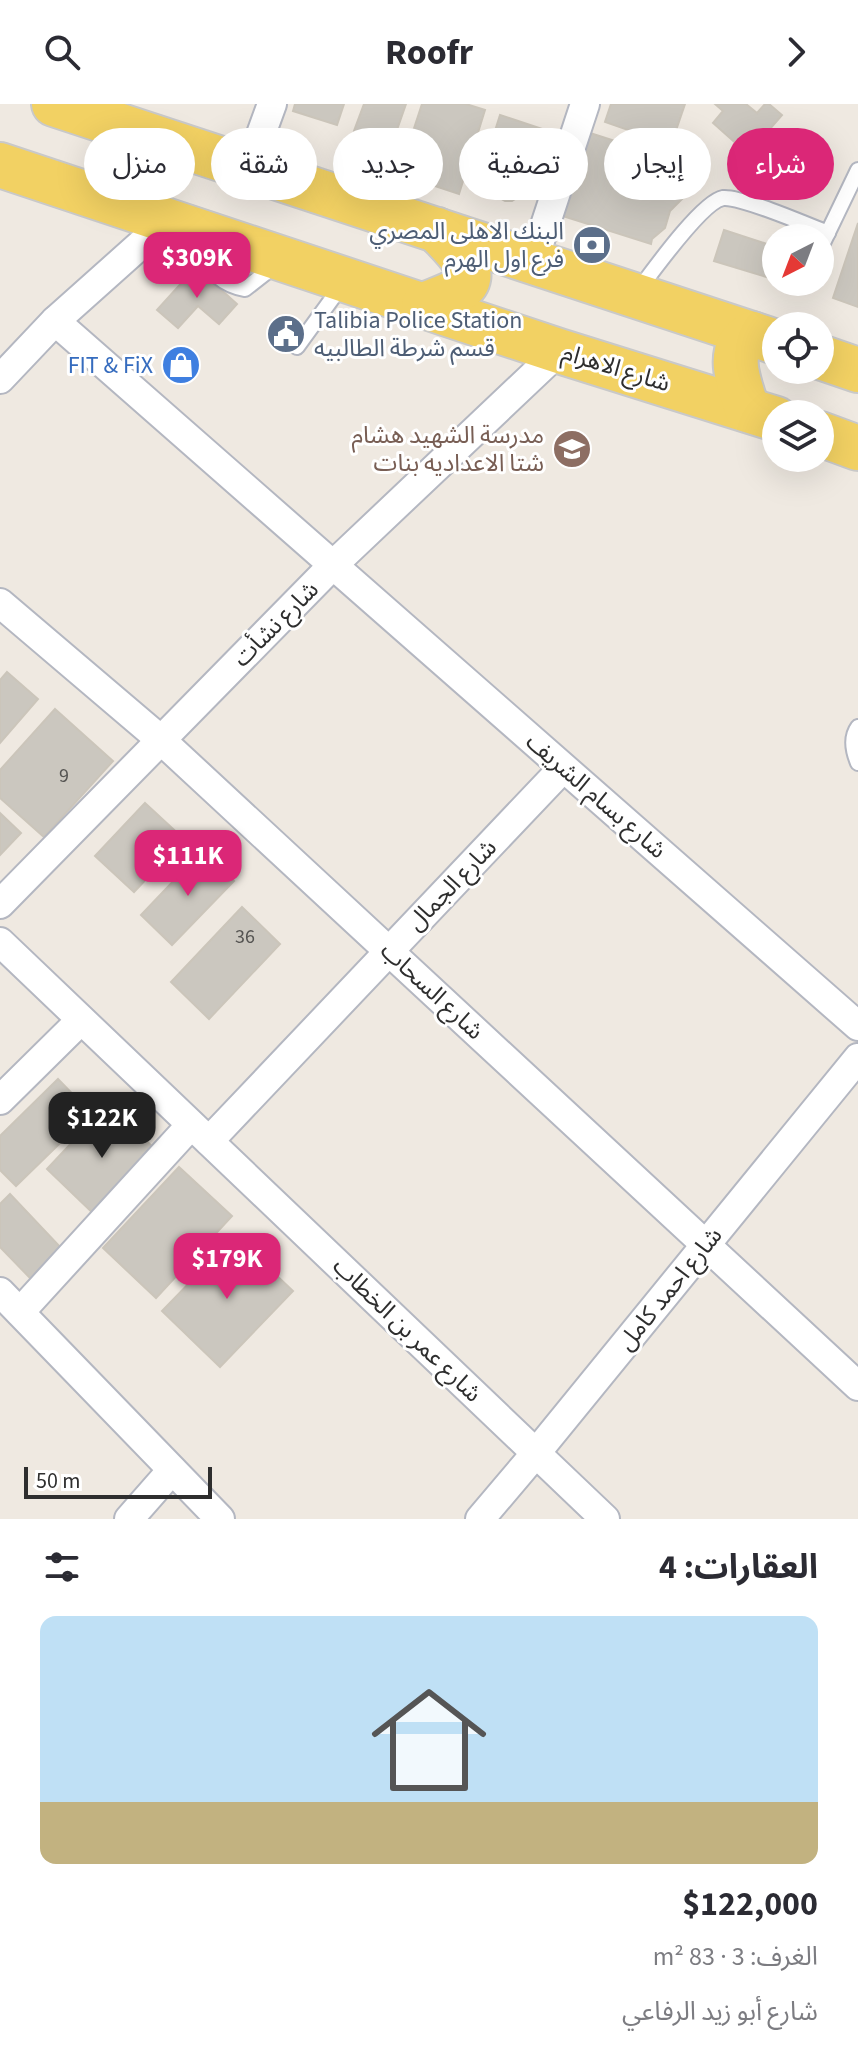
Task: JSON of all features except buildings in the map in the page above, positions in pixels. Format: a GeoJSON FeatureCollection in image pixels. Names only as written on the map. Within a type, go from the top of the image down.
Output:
{"type":"FeatureCollection","features":[{"type":"Feature","properties":{"kind":"main road"},"geometry":{"type":"LineString","coordinates":[[54,104],[211,155]]}},
{"type":"Feature","properties":{"kind":"main road","name":"شارع الاهرام"},"geometry":{"type":"LineString","coordinates":[[6,175],[167,221],[559,351],[761,414]]}},
{"type":"Feature","properties":{"kind":"main road"},"geometry":{"type":"LineString","coordinates":[[317,190],[762,337]]}},
{"type":"Feature","properties":{"kind":"main road"},"geometry":{"type":"LineString","coordinates":[[424,305],[459,290],[468,280],[465,262],[437,230]]}},
{"type":"Feature","properties":{"kind":"main road"},"geometry":{"type":"LineString","coordinates":[[761,414],[734,362],[738,345],[762,339]]}},
{"type":"Feature","properties":{"kind":"main road"},"geometry":{"type":"LineString","coordinates":[[834,362],[858,370]]}},
{"type":"Feature","properties":{"kind":"main road"},"geometry":{"type":"LineString","coordinates":[[834,439],[858,448]]}},
{"type":"Feature","properties":{"kind":"street"},"geometry":{"type":"LineString","coordinates":[[263,128],[272,104]]}},
{"type":"Feature","properties":{"kind":"street"},"geometry":{"type":"LineString","coordinates":[[533,262],[585,104]]}},
{"type":"Feature","properties":{"kind":"street"},"geometry":{"type":"LineString","coordinates":[[0,379],[55,321],[167,221]]}},
{"type":"Feature","properties":{"kind":"street","name":"شارع بسام الشريف"},"geometry":{"type":"LineString","coordinates":[[55,321],[858,1026]]}},
{"type":"Feature","properties":{"kind":"street","name":"شارع نشأت"},"geometry":{"type":"LineString","coordinates":[[0,904],[333,565],[559,351]]}},
{"type":"Feature","properties":{"kind":"street","name":"شارع السحاب"},"geometry":{"type":"LineString","coordinates":[[0,603],[161,740],[858,1386]]}},
{"type":"Feature","properties":{"kind":"street","name":"شارع الجمال"},"geometry":{"type":"LineString","coordinates":[[20,1312],[389,951],[563,768]]}},
{"type":"Feature","properties":{"kind":"street","name":"شارع عمر بن الخطاب"},"geometry":{"type":"LineString","coordinates":[[0,942],[605,1519]]}},
{"type":"Feature","properties":{"kind":"street"},"geometry":{"type":"LineString","coordinates":[[0,1100],[81,1020]]}},
{"type":"Feature","properties":{"kind":"street","name":"شارع احمد كامل"},"geometry":{"type":"LineString","coordinates":[[480,1519],[858,1058]]}},
{"type":"Feature","properties":{"kind":"street"},"geometry":{"type":"LineString","coordinates":[[0,1292],[220,1519]]}},
{"type":"Feature","properties":{"kind":"street"},"geometry":{"type":"LineString","coordinates":[[129,1519],[172,1470]]}},
{"type":"Feature","properties":{"kind":"lane"},"geometry":{"type":"LineString","coordinates":[[832,224],[858,170]]}},
{"type":"Feature","properties":{"kind":"lane"},"geometry":{"type":"LineString","coordinates":[[634,295],[704,209],[721,198],[731,198],[803,224]]}},
{"type":"Feature","properties":{"kind":"lane"},"geometry":{"type":"LineString","coordinates":[[297,347],[334,296],[352,282]]}},
{"type":"Feature","properties":{"kind":"lane"},"geometry":{"type":"LineString","coordinates":[[858,727],[854,733],[854,752],[858,763]]}},
{"type":"Feature","properties":{"kind":"place","name":"البنك الاهلى المصري فرع اول الهرم"},"geometry":{"type":"Point","coordinates":[592,245]}},
{"type":"Feature","properties":{"kind":"place","name":"Talibia Police Station قسم شرطة الطالبيه"},"geometry":{"type":"Point","coordinates":[286,334]}},
{"type":"Feature","properties":{"kind":"place","name":"FIT & FiX"},"geometry":{"type":"Point","coordinates":[181,365]}},
{"type":"Feature","properties":{"kind":"place","name":"مدرسة الشهيد هشام شتا الاعداديه بنات"},"geometry":{"type":"Point","coordinates":[572,449]}}]}
